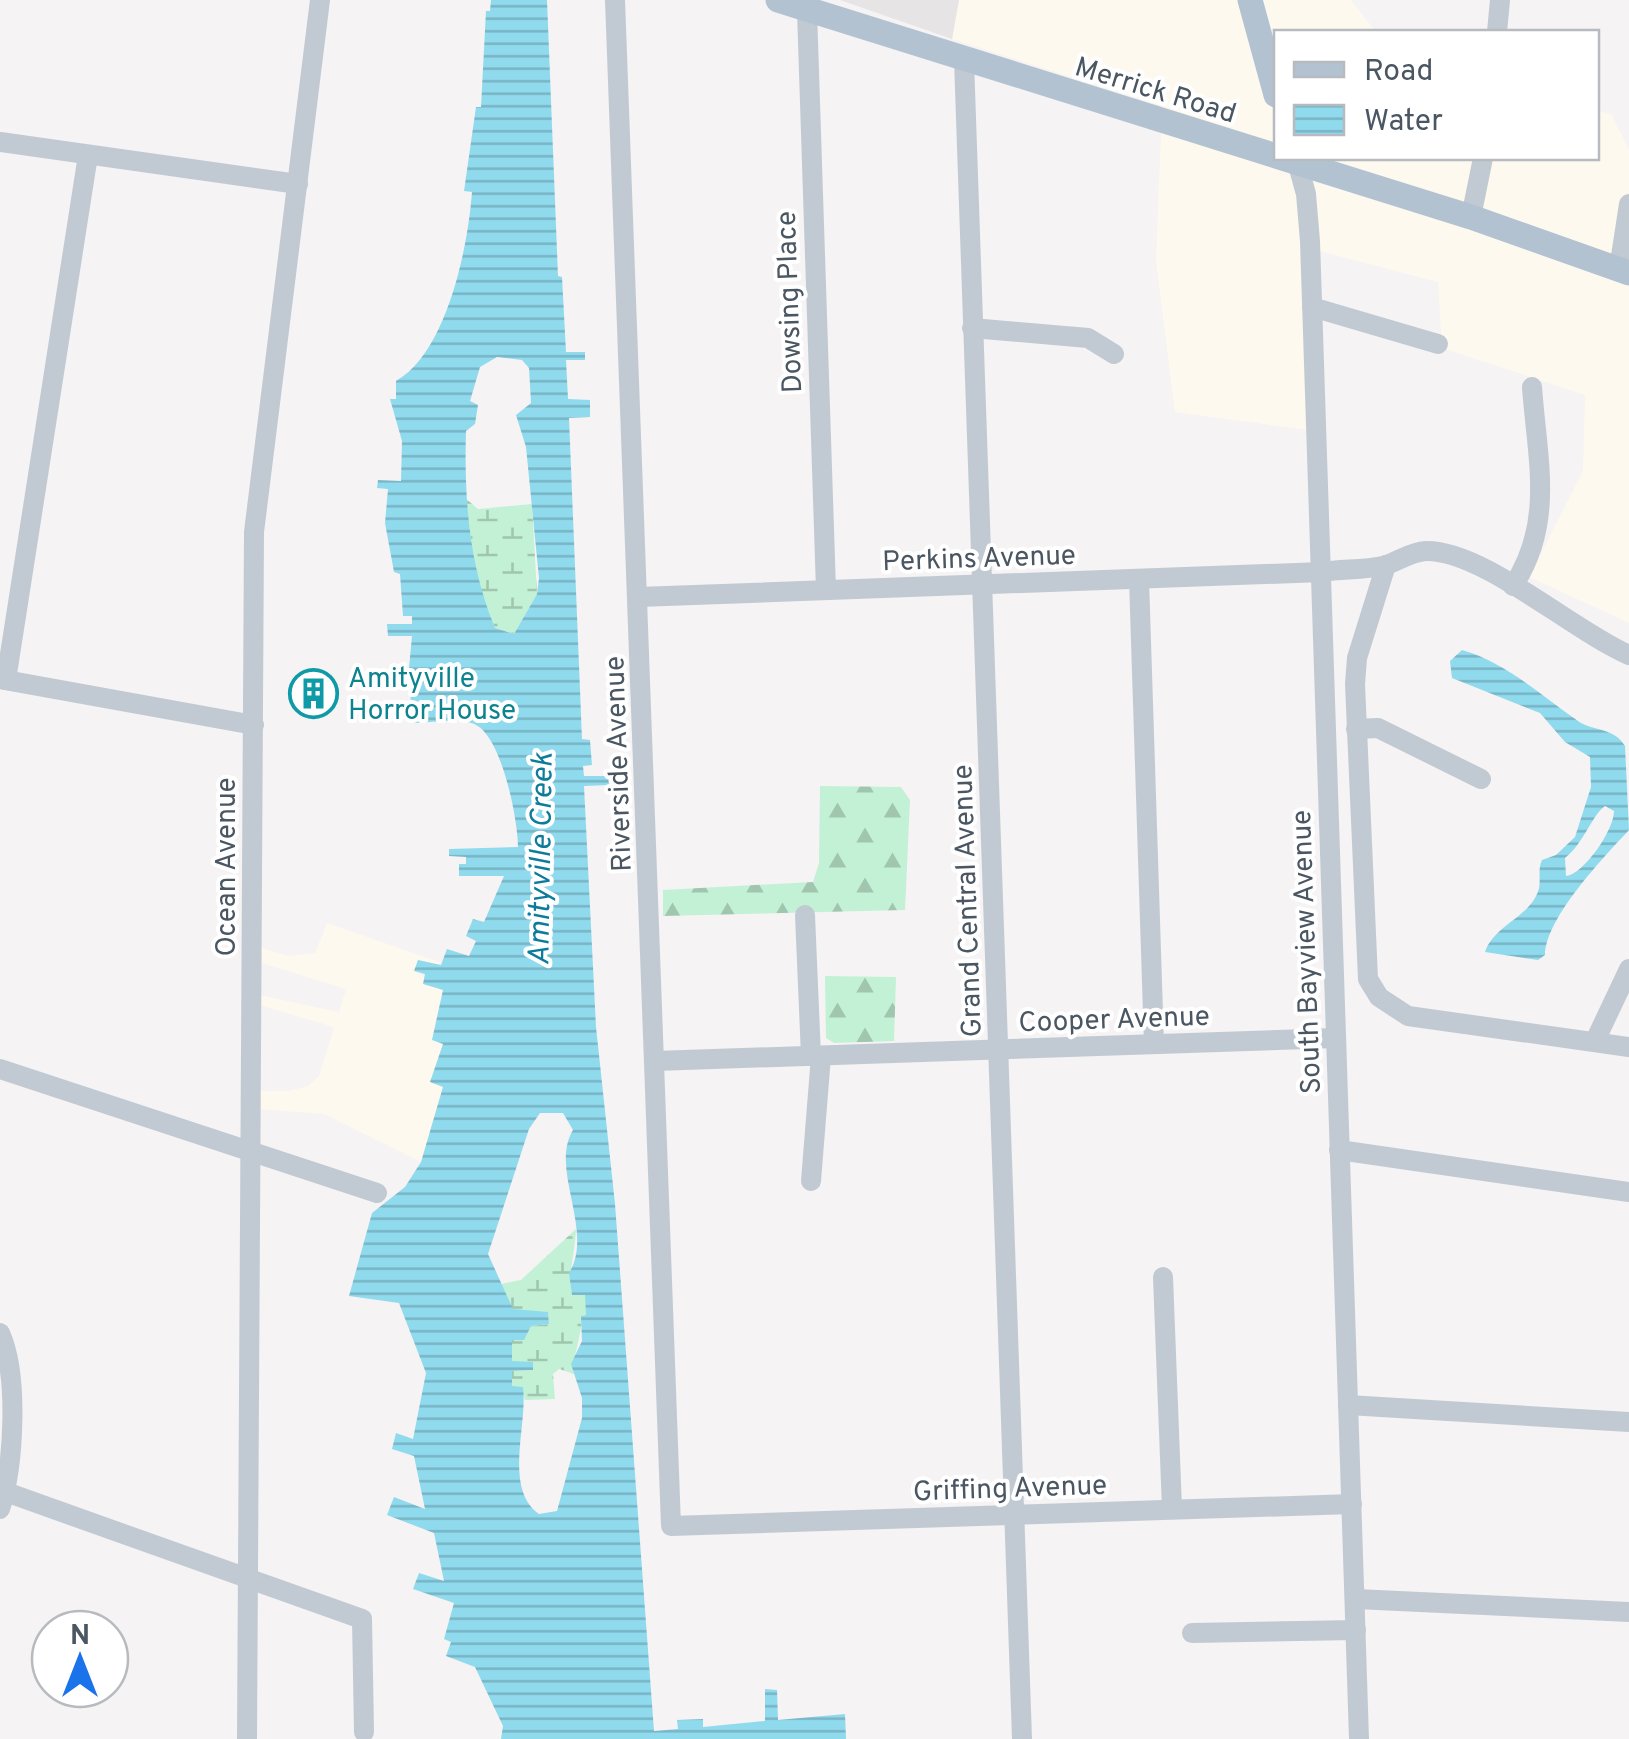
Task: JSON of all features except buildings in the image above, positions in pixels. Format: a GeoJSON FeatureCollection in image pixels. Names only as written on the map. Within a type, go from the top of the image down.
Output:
{"type":"FeatureCollection","features":[{"type":"Feature","properties":{"kind":"main road","name":"Merrick Road"},"geometry":{"type":"LineString","coordinates":[[778,0],[1274,154]]}},
{"type":"Feature","properties":{"kind":"main road"},"geometry":{"type":"LineString","coordinates":[[1250,0],[1274,88]]}},
{"type":"Feature","properties":{"kind":"main road","name":"Merrick Road"},"geometry":{"type":"LineString","coordinates":[[1297,161],[1624,271]]}},
{"type":"Feature","properties":{"kind":"street","name":"Ocean Avenue"},"geometry":{"type":"LineString","coordinates":[[248,1739],[254,532],[320,0]]}},
{"type":"Feature","properties":{"kind":"street","name":"Riverside Avenue"},"geometry":{"type":"LineString","coordinates":[[615,0],[671,1526]]}},
{"type":"Feature","properties":{"kind":"street"},"geometry":{"type":"LineString","coordinates":[[1497,30],[1500,0]]}},
{"type":"Feature","properties":{"kind":"street","name":"Dowsing Place"},"geometry":{"type":"LineString","coordinates":[[808,11],[826,590]]}},
{"type":"Feature","properties":{"kind":"street","name":"Grand Central Avenue"},"geometry":{"type":"LineString","coordinates":[[964,60],[1022,1739]]}},
{"type":"Feature","properties":{"kind":"street"},"geometry":{"type":"LineString","coordinates":[[0,142],[298,184]]}},
{"type":"Feature","properties":{"kind":"street"},"geometry":{"type":"LineString","coordinates":[[88,155],[3,679],[254,725]]}},
{"type":"Feature","properties":{"kind":"street"},"geometry":{"type":"LineString","coordinates":[[1472,217],[1483,160]]}},
{"type":"Feature","properties":{"kind":"street","name":"South Bayview Avenue"},"geometry":{"type":"LineString","coordinates":[[1297,161],[1306,196],[1312,306],[1359,1739]]}},
{"type":"Feature","properties":{"kind":"street"},"geometry":{"type":"LineString","coordinates":[[1624,271],[1629,204]]}},
{"type":"Feature","properties":{"kind":"street"},"geometry":{"type":"LineString","coordinates":[[1312,306],[1438,344]]}},
{"type":"Feature","properties":{"kind":"street"},"geometry":{"type":"LineString","coordinates":[[972,328],[1088,338],[1114,354]]}},
{"type":"Feature","properties":{"kind":"street"},"geometry":{"type":"LineString","coordinates":[[1513,586],[1530,561],[1540,526],[1532,387]]}},
{"type":"Feature","properties":{"kind":"street","name":"Perkins Avenue"},"geometry":{"type":"LineString","coordinates":[[638,597],[1322,572],[1386,565],[1406,554],[1444,553],[1513,586],[1599,642],[1629,655]]}},
{"type":"Feature","properties":{"kind":"street"},"geometry":{"type":"LineString","coordinates":[[1386,565],[1357,658],[1356,729],[1368,979],[1379,997],[1408,1016],[1629,1047]]}},
{"type":"Feature","properties":{"kind":"street"},"geometry":{"type":"LineString","coordinates":[[1139,578],[1154,1044]]}},
{"type":"Feature","properties":{"kind":"street"},"geometry":{"type":"LineString","coordinates":[[1356,729],[1378,728],[1482,779]]}},
{"type":"Feature","properties":{"kind":"street"},"geometry":{"type":"LineString","coordinates":[[805,914],[816,1056],[811,1181]]}},
{"type":"Feature","properties":{"kind":"street"},"geometry":{"type":"LineString","coordinates":[[1595,1042],[1629,969]]}},
{"type":"Feature","properties":{"kind":"street","name":"Cooper Avenue"},"geometry":{"type":"LineString","coordinates":[[654,1061],[1336,1038]]}},
{"type":"Feature","properties":{"kind":"street"},"geometry":{"type":"LineString","coordinates":[[0,1069],[377,1194]]}},
{"type":"Feature","properties":{"kind":"street"},"geometry":{"type":"LineString","coordinates":[[1339,1150],[1629,1192]]}},
{"type":"Feature","properties":{"kind":"street"},"geometry":{"type":"LineString","coordinates":[[1163,1277],[1172,1509]]}},
{"type":"Feature","properties":{"kind":"street"},"geometry":{"type":"LineString","coordinates":[[0,1333],[10,1356],[10,1468],[2,1497],[362,1619],[364,1732]]}},
{"type":"Feature","properties":{"kind":"street"},"geometry":{"type":"LineString","coordinates":[[1348,1405],[1629,1422]]}},
{"type":"Feature","properties":{"kind":"street","name":"Griffing Avenue"},"geometry":{"type":"LineString","coordinates":[[671,1526],[1352,1504]]}},
{"type":"Feature","properties":{"kind":"street"},"geometry":{"type":"LineString","coordinates":[[1356,1599],[1629,1612]]}},
{"type":"Feature","properties":{"kind":"street"},"geometry":{"type":"LineString","coordinates":[[1192,1633],[1356,1630]]}},
{"type":"Feature","properties":{"kind":"shaded area"},"geometry":{"type":"Polygon","coordinates":[[[840,0],[959,0],[952,39],[840,0]]]}},
{"type":"Feature","properties":{"kind":"shaded area"},"geometry":{"type":"Polygon","coordinates":[[[959,0],[1351,0],[1374,30],[1274,30],[1274,160],[1599,160],[1599,111],[1611,114],[1629,149],[1629,623],[1529,577],[1583,471],[1585,395],[1442,348],[1438,282],[1315,250],[1322,432],[1175,412],[1156,261],[1162,106],[952,39],[959,0]]]}},
{"type":"Feature","properties":{"kind":"shaded area"},"geometry":{"type":"Polygon","coordinates":[[[327,923],[442,963],[415,971],[443,990],[432,1039],[444,1043],[443,1086],[421,1162],[324,1114],[256,1109],[256,1091],[288,1091],[308,1086],[319,1076],[334,1027],[259,1005],[259,995],[339,1012],[346,989],[255,961],[256,946],[288,956],[315,953],[327,923]]]}},
{"type":"Feature","properties":{"kind":"green space"},"geometry":{"type":"Polygon","coordinates":[[[464,497],[478,509],[532,504],[537,594],[514,634],[495,628],[479,591],[464,497]]]}},
{"type":"Feature","properties":{"kind":"green space"},"geometry":{"type":"Polygon","coordinates":[[[820,786],[901,787],[910,800],[905,910],[663,916],[663,890],[813,882],[819,863],[820,786]]]}},
{"type":"Feature","properties":{"kind":"green space"},"geometry":{"type":"Polygon","coordinates":[[[825,976],[896,977],[894,1041],[834,1043],[826,1038],[825,976]]]}},
{"type":"Feature","properties":{"kind":"green space"},"geometry":{"type":"Polygon","coordinates":[[[576,1229],[571,1286],[572,1294],[586,1294],[586,1315],[582,1316],[574,1374],[559,1369],[553,1374],[555,1399],[525,1400],[522,1387],[512,1387],[512,1371],[532,1370],[512,1362],[512,1340],[531,1326],[549,1324],[548,1313],[513,1310],[501,1284],[521,1280],[576,1229]]]}},
{"type":"Feature","properties":{"kind":"water","name":"Amityville Creek"},"geometry":{"type":"Polygon","coordinates":[[[491,0],[547,0],[558,276],[562,277],[566,352],[585,352],[585,360],[566,360],[568,399],[590,400],[590,417],[569,418],[582,739],[590,740],[592,765],[583,766],[584,776],[608,776],[609,785],[584,786],[596,1027],[615,1204],[654,1731],[678,1729],[677,1720],[703,1719],[703,1727],[765,1721],[765,1689],[777,1690],[778,1720],[845,1714],[846,1739],[501,1739],[503,1726],[475,1667],[446,1656],[451,1642],[444,1639],[454,1603],[413,1589],[419,1573],[444,1581],[434,1533],[387,1515],[394,1497],[425,1509],[414,1456],[392,1449],[396,1433],[413,1439],[426,1373],[399,1303],[349,1296],[372,1213],[405,1187],[421,1162],[443,1087],[430,1082],[443,1044],[432,1040],[443,990],[423,984],[425,974],[414,971],[418,960],[441,965],[447,949],[469,956],[476,941],[466,936],[473,919],[484,922],[504,876],[459,876],[459,864],[466,864],[466,857],[449,856],[449,849],[518,847],[507,781],[485,733],[462,721],[414,723],[408,679],[412,636],[388,636],[387,624],[412,624],[412,616],[403,616],[400,574],[394,572],[385,523],[388,489],[377,488],[378,480],[401,481],[402,441],[390,399],[396,399],[396,381],[414,367],[429,347],[460,268],[472,192],[464,191],[476,107],[481,107],[486,11],[490,11],[491,0]],[[497,357],[480,367],[470,401],[478,405],[475,424],[466,431],[467,507],[486,605],[495,628],[514,634],[537,594],[539,578],[526,447],[516,415],[531,403],[529,368],[522,360],[497,357]],[[540,1113],[529,1129],[488,1254],[513,1309],[548,1312],[549,1324],[531,1326],[524,1340],[512,1340],[512,1361],[533,1362],[533,1370],[512,1371],[512,1386],[523,1387],[519,1455],[522,1489],[539,1514],[557,1511],[582,1418],[582,1398],[571,1364],[582,1341],[581,1316],[586,1315],[585,1295],[572,1295],[569,1273],[576,1256],[577,1238],[566,1163],[573,1130],[563,1113],[540,1113]]]}},
{"type":"Feature","properties":{"kind":"water"},"geometry":{"type":"Polygon","coordinates":[[[1462,650],[1494,663],[1578,721],[1610,733],[1625,746],[1629,830],[1565,906],[1545,955],[1538,960],[1485,952],[1495,936],[1535,898],[1542,860],[1556,855],[1575,837],[1591,787],[1590,757],[1565,742],[1540,713],[1452,678],[1450,661],[1462,650]],[[1605,806],[1596,816],[1565,858],[1566,876],[1581,868],[1597,850],[1614,811],[1605,806]]]}},
{"type":"Feature","properties":{"kind":"place","name":"Amityville Horror House"},"geometry":{"type":"Point","coordinates":[313,693]}}]}
